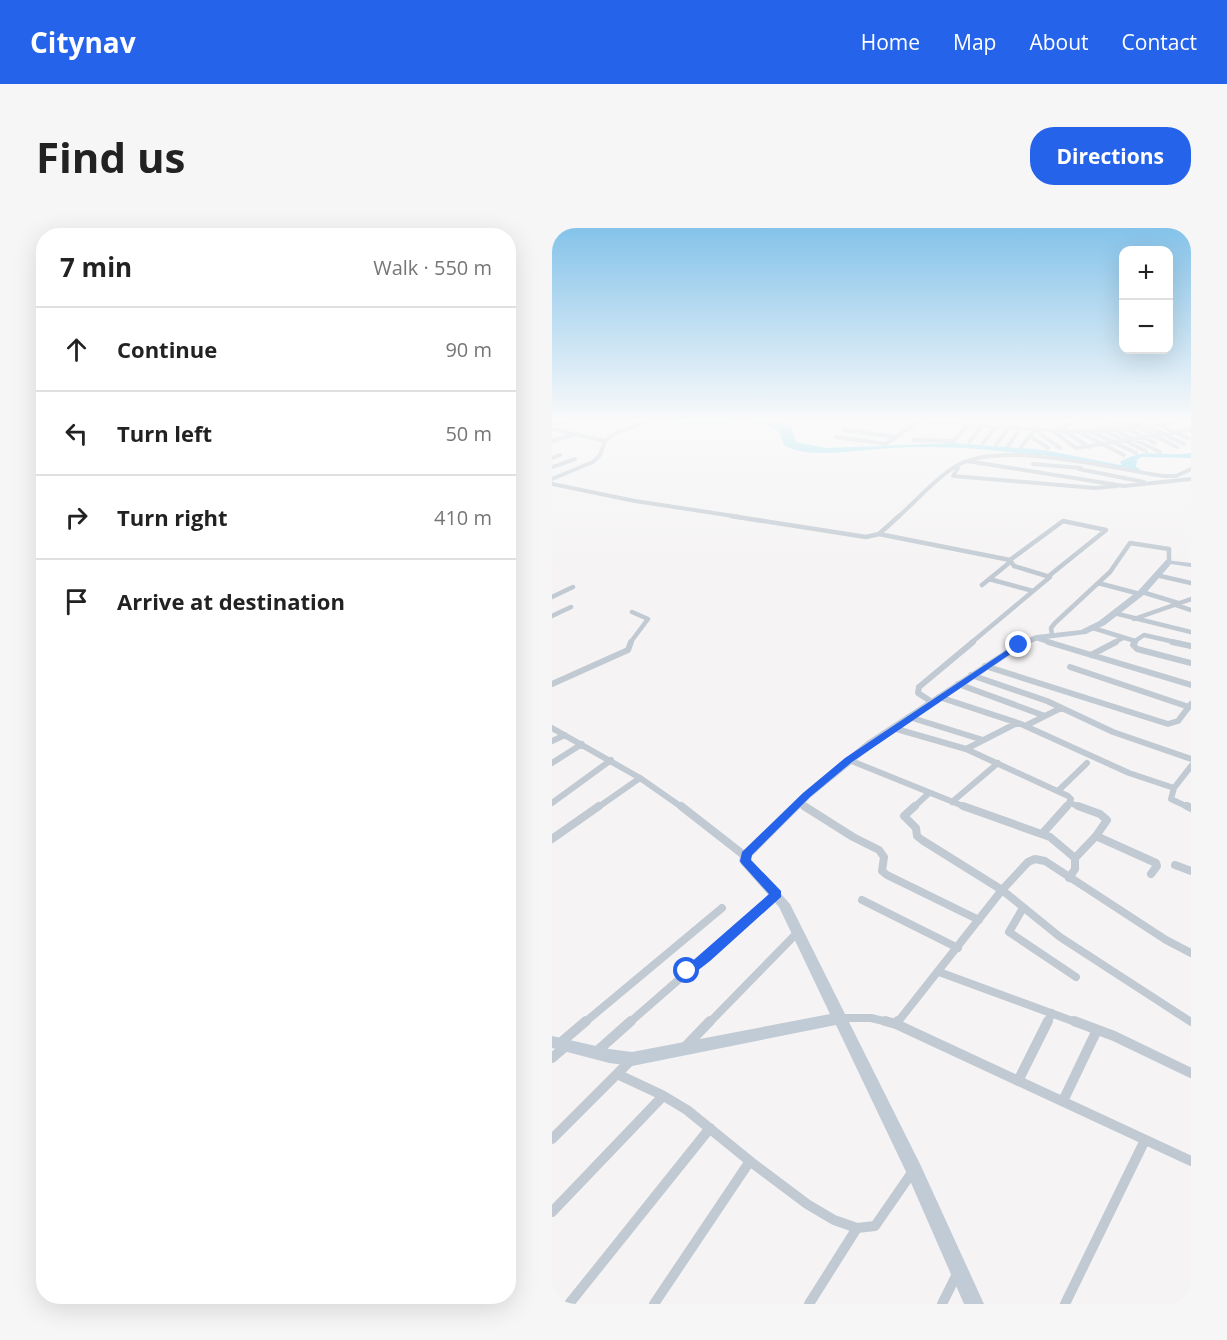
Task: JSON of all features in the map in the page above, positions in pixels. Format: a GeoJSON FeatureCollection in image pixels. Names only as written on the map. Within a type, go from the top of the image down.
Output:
{"type":"FeatureCollection","features":[{"type":"Feature","properties":{"kind":"street"},"geometry":{"type":"LineString","coordinates":[[552,479],[571,471]]}},
{"type":"Feature","properties":{"kind":"street"},"geometry":{"type":"LineString","coordinates":[[879,534],[953,471]]}},
{"type":"Feature","properties":{"kind":"street"},"geometry":{"type":"LineString","coordinates":[[956,471],[952,476],[976,479],[1023,479],[1095,488],[1191,479]]}},
{"type":"Feature","properties":{"kind":"street"},"geometry":{"type":"LineString","coordinates":[[1023,479],[1028,471]]}},
{"type":"Feature","properties":{"kind":"street"},"geometry":{"type":"LineString","coordinates":[[1036,471],[1121,486]]}},
{"type":"Feature","properties":{"kind":"street"},"geometry":{"type":"LineString","coordinates":[[1090,471],[1150,483]]}},
{"type":"Feature","properties":{"kind":"street"},"geometry":{"type":"LineString","coordinates":[[1136,471],[1164,476],[1176,476],[1188,471]]}},
{"type":"Feature","properties":{"kind":"street"},"geometry":{"type":"LineString","coordinates":[[552,484],[614,497],[859,537],[879,534],[1010,562],[1050,575]]}},
{"type":"Feature","properties":{"kind":"street"},"geometry":{"type":"LineString","coordinates":[[982,585],[1064,521],[1106,530],[919,687],[918,693],[1024,725],[1129,772],[1174,788]]}},
{"type":"Feature","properties":{"kind":"street"},"geometry":{"type":"LineString","coordinates":[[745,856],[799,802],[849,760],[971,675],[1019,645],[1036,638],[1093,628],[1114,613],[1141,593],[1169,562],[1168,549],[1131,543],[1119,561],[1055,623],[1051,628],[1052,635]]}},
{"type":"Feature","properties":{"kind":"street"},"geometry":{"type":"LineString","coordinates":[[1169,562],[1191,566]]}},
{"type":"Feature","properties":{"kind":"street"},"geometry":{"type":"LineString","coordinates":[[1156,575],[1191,583]]}},
{"type":"Feature","properties":{"kind":"street"},"geometry":{"type":"LineString","coordinates":[[989,579],[1033,591]]}},
{"type":"Feature","properties":{"kind":"street"},"geometry":{"type":"LineString","coordinates":[[1098,583],[1176,603],[1191,610]]}},
{"type":"Feature","properties":{"kind":"street"},"geometry":{"type":"LineString","coordinates":[[552,597],[573,587]]}},
{"type":"Feature","properties":{"kind":"street"},"geometry":{"type":"LineString","coordinates":[[1132,619],[1176,603],[1189,601]]}},
{"type":"Feature","properties":{"kind":"street"},"geometry":{"type":"LineString","coordinates":[[552,616],[571,607]]}},
{"type":"Feature","properties":{"kind":"street"},"geometry":{"type":"LineString","coordinates":[[552,684],[628,650],[629,644],[636,637],[637,628],[648,619],[632,612]]}},
{"type":"Feature","properties":{"kind":"street"},"geometry":{"type":"LineString","coordinates":[[1114,613],[1191,632]]}},
{"type":"Feature","properties":{"kind":"street"},"geometry":{"type":"LineString","coordinates":[[1093,628],[1124,639],[1135,641],[1144,635],[1191,646]]}},
{"type":"Feature","properties":{"kind":"street"},"geometry":{"type":"LineString","coordinates":[[1036,638],[1191,685]]}},
{"type":"Feature","properties":{"kind":"street"},"geometry":{"type":"LineString","coordinates":[[1091,655],[1124,639]]}},
{"type":"Feature","properties":{"kind":"street"},"geometry":{"type":"LineString","coordinates":[[1135,641],[1133,645],[1137,649],[1191,663]]}},
{"type":"Feature","properties":{"kind":"street"},"geometry":{"type":"LineString","coordinates":[[985,666],[1079,693],[1168,724],[1178,721],[1190,705],[1070,667]]}},
{"type":"Feature","properties":{"kind":"street"},"geometry":{"type":"LineString","coordinates":[[971,675],[1061,708],[1113,732],[1191,759]]}},
{"type":"Feature","properties":{"kind":"street"},"geometry":{"type":"LineString","coordinates":[[958,684],[1045,716]]}},
{"type":"Feature","properties":{"kind":"street"},"geometry":{"type":"LineString","coordinates":[[966,749],[1015,724],[1024,725],[1061,708]]}},
{"type":"Feature","properties":{"kind":"street"},"geometry":{"type":"LineString","coordinates":[[909,717],[984,740]]}},
{"type":"Feature","properties":{"kind":"street"},"geometry":{"type":"LineString","coordinates":[[552,728],[611,760],[674,801],[745,856],[745,861],[777,894],[841,1018],[914,1170],[974,1304]]}},
{"type":"Feature","properties":{"kind":"street"},"geometry":{"type":"LineString","coordinates":[[893,728],[966,749],[1068,796],[1071,799],[1070,803],[1042,834]]}},
{"type":"Feature","properties":{"kind":"street"},"geometry":{"type":"LineString","coordinates":[[552,741],[565,735]]}},
{"type":"Feature","properties":{"kind":"street"},"geometry":{"type":"LineString","coordinates":[[552,763],[582,744]]}},
{"type":"Feature","properties":{"kind":"street"},"geometry":{"type":"LineString","coordinates":[[552,803],[611,760]]}},
{"type":"Feature","properties":{"kind":"street"},"geometry":{"type":"LineString","coordinates":[[849,760],[952,802],[1042,834],[1059,843],[1075,858]]}},
{"type":"Feature","properties":{"kind":"street"},"geometry":{"type":"LineString","coordinates":[[952,802],[998,763]]}},
{"type":"Feature","properties":{"kind":"street"},"geometry":{"type":"LineString","coordinates":[[1058,791],[1087,763]]}},
{"type":"Feature","properties":{"kind":"street"},"geometry":{"type":"LineString","coordinates":[[1191,766],[1174,788],[1171,799],[1191,808]]}},
{"type":"Feature","properties":{"kind":"street"},"geometry":{"type":"LineString","coordinates":[[552,839],[640,778]]}},
{"type":"Feature","properties":{"kind":"street"},"geometry":{"type":"LineString","coordinates":[[929,793],[904,816],[916,828],[917,836],[1002,890],[1060,937],[1191,1022]]}},
{"type":"Feature","properties":{"kind":"street"},"geometry":{"type":"LineString","coordinates":[[799,802],[853,837],[879,850],[884,858],[882,871],[887,875],[979,920]]}},
{"type":"Feature","properties":{"kind":"street"},"geometry":{"type":"LineString","coordinates":[[1069,878],[1075,869],[1075,858],[1106,822],[1105,817],[1070,803]]}},
{"type":"Feature","properties":{"kind":"street"},"geometry":{"type":"LineString","coordinates":[[1096,836],[1156,863],[1157,866],[1151,874]]}},
{"type":"Feature","properties":{"kind":"street"},"geometry":{"type":"LineString","coordinates":[[896,1024],[1002,890],[1028,862],[1035,859],[1045,861],[1166,940],[1191,953]]}},
{"type":"Feature","properties":{"kind":"street"},"geometry":{"type":"LineString","coordinates":[[1176,865],[1191,872]]}},
{"type":"Feature","properties":{"kind":"street"},"geometry":{"type":"LineString","coordinates":[[595,1053],[680,976],[706,958],[777,894]]}},
{"type":"Feature","properties":{"kind":"street"},"geometry":{"type":"LineString","coordinates":[[862,900],[958,948]]}},
{"type":"Feature","properties":{"kind":"street"},"geometry":{"type":"LineString","coordinates":[[557,1048],[722,908]]}},
{"type":"Feature","properties":{"kind":"street"},"geometry":{"type":"LineString","coordinates":[[1023,908],[1009,932],[1076,977]]}},
{"type":"Feature","properties":{"kind":"street"},"geometry":{"type":"LineString","coordinates":[[684,1048],[798,932]]}},
{"type":"Feature","properties":{"kind":"street"},"geometry":{"type":"LineString","coordinates":[[939,972],[1097,1030],[1191,1073]]}},
{"type":"Feature","properties":{"kind":"street"},"geometry":{"type":"LineString","coordinates":[[1018,1081],[1052,1013]]}},
{"type":"Feature","properties":{"kind":"street"},"geometry":{"type":"LineString","coordinates":[[557,1048],[632,1059],[841,1018],[870,1018],[896,1024],[1191,1161]]}},
{"type":"Feature","properties":{"kind":"street"},"geometry":{"type":"LineString","coordinates":[[1063,1101],[1097,1030]]}},
{"type":"Feature","properties":{"kind":"street"},"geometry":{"type":"LineString","coordinates":[[552,1139],[632,1059]]}},
{"type":"Feature","properties":{"kind":"street"},"geometry":{"type":"LineString","coordinates":[[617,1074],[686,1109],[806,1205],[857,1228],[868,1229],[874,1226],[914,1170]]}},
{"type":"Feature","properties":{"kind":"street"},"geometry":{"type":"LineString","coordinates":[[552,1212],[663,1096]]}},
{"type":"Feature","properties":{"kind":"street"},"geometry":{"type":"LineString","coordinates":[[569,1304],[710,1128]]}},
{"type":"Feature","properties":{"kind":"street"},"geometry":{"type":"LineString","coordinates":[[1065,1304],[1145,1140]]}},
{"type":"Feature","properties":{"kind":"street"},"geometry":{"type":"LineString","coordinates":[[654,1304],[750,1161]]}},
{"type":"Feature","properties":{"kind":"street"},"geometry":{"type":"LineString","coordinates":[[810,1304],[857,1228]]}},
{"type":"Feature","properties":{"kind":"street"},"geometry":{"type":"LineString","coordinates":[[942,1304],[959,1270]]}},
{"type":"Feature","properties":{"kind":"route"},"geometry":{"type":"LineString","coordinates":[[687,971],[706,958],[777,894],[745,861],[746,854],[807,795],[871,743],[1019,645]]}}]}
